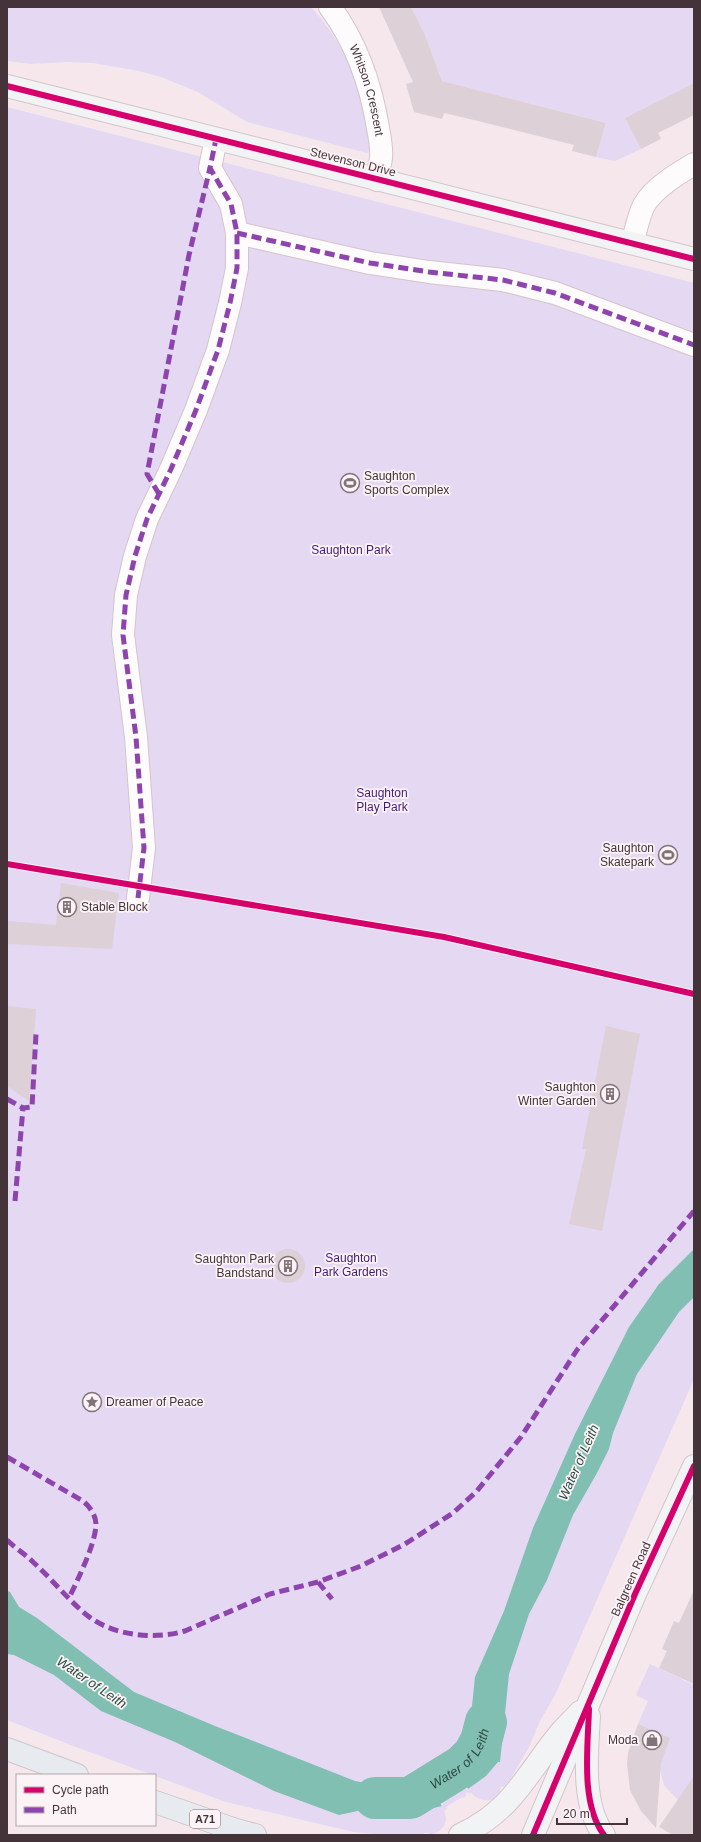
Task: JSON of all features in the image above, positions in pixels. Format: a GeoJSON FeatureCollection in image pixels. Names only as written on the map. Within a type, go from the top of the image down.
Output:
{"type":"FeatureCollection","features":[{"type":"Feature","properties":{"kind":"main road"},"geometry":{"type":"LineString","coordinates":[[7,1749],[74,1774]]}},
{"type":"Feature","properties":{"kind":"main road","name":"A71"},"geometry":{"type":"LineString","coordinates":[[156,1802],[236,1830],[255,1835]]}},
{"type":"Feature","properties":{"kind":"street","name":"Whitson Crescent"},"geometry":{"type":"LineString","coordinates":[[330,7],[361,62],[370,92],[380,141],[381,158],[377,180]]}},
{"type":"Feature","properties":{"kind":"street","name":"Stevenson Drive"},"geometry":{"type":"LineString","coordinates":[[7,86],[694,259]]}},
{"type":"Feature","properties":{"kind":"street"},"geometry":{"type":"LineString","coordinates":[[138,898],[143,842],[136,737],[123,635],[126,595],[135,556],[147,519],[171,469],[196,410],[218,350],[237,268],[237,232],[231,204],[210,168],[216,139]]}},
{"type":"Feature","properties":{"kind":"street"},"geometry":{"type":"LineString","coordinates":[[632,244],[644,205],[652,195],[694,164]]}},
{"type":"Feature","properties":{"kind":"street"},"geometry":{"type":"LineString","coordinates":[[237,232],[370,263],[510,282],[556,293],[694,345]]}},
{"type":"Feature","properties":{"kind":"street","name":"Balgreen Road"},"geometry":{"type":"LineString","coordinates":[[533,1835],[635,1594],[694,1466]]}},
{"type":"Feature","properties":{"kind":"street"},"geometry":{"type":"LineString","coordinates":[[460,1835],[485,1822],[503,1807],[524,1783],[561,1732],[589,1703]]}},
{"type":"Feature","properties":{"kind":"street","name":"Balgreen Road"},"geometry":{"type":"LineString","coordinates":[[589,1703],[587,1774],[592,1811],[604,1835]]}},
{"type":"Feature","properties":{"kind":"green space"},"geometry":{"type":"Polygon","coordinates":[[[7,7],[311,7],[328,28],[344,52],[356,79],[364,104],[371,149],[367,153],[247,122],[198,92],[161,77],[139,71],[93,63],[67,62],[31,64],[7,61],[7,7]]]}},
{"type":"Feature","properties":{"kind":"green space"},"geometry":{"type":"Polygon","coordinates":[[[411,7],[694,7],[694,83],[625,118],[641,149],[615,161],[596,157],[606,123],[442,81],[425,35],[411,7]]]}},
{"type":"Feature","properties":{"kind":"green space"},"geometry":{"type":"Polygon","coordinates":[[[7,107],[694,283],[694,1379],[555,1695],[540,1721],[528,1749],[505,1788],[501,1786],[500,1793],[496,1797],[485,1800],[474,1796],[471,1793],[469,1794],[468,1792],[465,1794],[466,1796],[446,1807],[447,1809],[444,1811],[446,1815],[445,1823],[441,1830],[433,1834],[387,1835],[354,1832],[226,1802],[156,1776],[156,1774],[150,1774],[7,1720],[7,107]]]}},
{"type":"Feature","properties":{"kind":"green space"},"geometry":{"type":"Polygon","coordinates":[[[650,1664],[694,1685],[694,1791],[678,1800],[664,1785],[660,1769],[638,1724],[648,1701],[636,1695],[650,1664]]]}},
{"type":"Feature","properties":{"kind":"water"},"geometry":{"type":"Polygon","coordinates":[[[694,1249],[694,1297],[679,1312],[637,1374],[613,1433],[609,1449],[573,1515],[547,1580],[529,1614],[509,1674],[500,1762],[498,1762],[486,1776],[468,1789],[448,1757],[451,1755],[449,1750],[469,1735],[475,1677],[504,1611],[533,1528],[575,1434],[629,1327],[659,1284],[694,1249]]]}},
{"type":"Feature","properties":{"kind":"water"},"geometry":{"type":"Polygon","coordinates":[[[7,1591],[10,1592],[19,1607],[37,1618],[134,1692],[215,1726],[355,1781],[394,1788],[407,1777],[419,1773],[422,1774],[442,1806],[429,1809],[362,1810],[339,1815],[274,1791],[175,1742],[101,1711],[54,1675],[14,1655],[7,1654],[7,1591]]]}},
{"type":"Feature","properties":{"kind":"pier"},"geometry":{"type":"Polygon","coordinates":[[[446,1757],[448,1757],[468,1789],[467,1790],[446,1757]]]}},
{"type":"Feature","properties":{"kind":"pier"},"geometry":{"type":"Polygon","coordinates":[[[423,1773],[443,1804],[442,1806],[422,1774],[423,1773]]]}},
{"type":"Feature","properties":{"kind":"building"},"geometry":{"type":"Polygon","coordinates":[[[379,7],[411,7],[425,35],[442,81],[606,123],[596,157],[572,151],[574,145],[478,121],[444,113],[442,119],[414,112],[406,84],[413,82],[379,7]]]}},
{"type":"Feature","properties":{"kind":"building"},"geometry":{"type":"Polygon","coordinates":[[[694,83],[694,115],[658,133],[661,139],[641,149],[625,118],[694,83]]]}},
{"type":"Feature","properties":{"kind":"building"},"geometry":{"type":"Polygon","coordinates":[[[61,883],[119,893],[112,949],[7,944],[7,921],[56,925],[61,883]]]}},
{"type":"Feature","properties":{"kind":"building"},"geometry":{"type":"Polygon","coordinates":[[[7,1006],[36,1009],[29,1101],[7,1086],[7,1006]]]}},
{"type":"Feature","properties":{"kind":"building","name":"Saughton Winter Garden"},"geometry":{"type":"Polygon","coordinates":[[[606,1026],[640,1034],[602,1231],[569,1224],[586,1149],[582,1149],[606,1026]]]}},
{"type":"Feature","properties":{"kind":"building","name":"Saughton Park Bandstand"},"geometry":{"type":"Polygon","coordinates":[[[288,1249],[300,1254],[305,1266],[300,1278],[288,1283],[276,1278],[271,1266],[276,1254],[288,1249]]]}},
{"type":"Feature","properties":{"kind":"building"},"geometry":{"type":"Polygon","coordinates":[[[694,1590],[694,1684],[659,1668],[667,1651],[662,1649],[674,1621],[679,1623],[694,1590]]]}},
{"type":"Feature","properties":{"kind":"building"},"geometry":{"type":"Polygon","coordinates":[[[638,1724],[670,1738],[661,1763],[656,1828],[641,1811],[630,1790],[627,1764],[628,1753],[638,1724]]]}},
{"type":"Feature","properties":{"kind":"building"},"geometry":{"type":"Polygon","coordinates":[[[694,1776],[694,1835],[673,1835],[659,1827],[694,1776]]]}},
{"type":"Feature","properties":{"kind":"waterway","name":"Water of Leith"},"geometry":{"type":"LineString","coordinates":[[375,1798],[410,1798],[462,1766],[474,1754],[481,1741],[486,1722]]}},
{"type":"Feature","properties":{"kind":"marked path"},"geometry":{"type":"LineString","coordinates":[[138,898],[144,848],[136,737],[123,635],[126,595],[135,556],[147,519],[171,469],[196,410],[218,350],[237,268],[237,233],[231,204],[210,168],[216,139]]}},
{"type":"Feature","properties":{"kind":"marked path"},"geometry":{"type":"LineString","coordinates":[[159,494],[147,474],[189,255],[210,168]]}},
{"type":"Feature","properties":{"kind":"marked path"},"geometry":{"type":"LineString","coordinates":[[237,233],[370,263],[429,272],[503,280],[555,293],[694,345]]}},
{"type":"Feature","properties":{"kind":"marked path"},"geometry":{"type":"LineString","coordinates":[[15,1201],[23,1108],[32,1107],[36,1034]]}},
{"type":"Feature","properties":{"kind":"marked path"},"geometry":{"type":"LineString","coordinates":[[7,1099],[23,1108]]}},
{"type":"Feature","properties":{"kind":"marked path"},"geometry":{"type":"LineString","coordinates":[[7,1540],[30,1559],[88,1616],[98,1623],[122,1632],[148,1635],[173,1634],[185,1631],[270,1594],[318,1582],[361,1566],[405,1544],[453,1513],[476,1492],[521,1437],[577,1350],[694,1211]]}},
{"type":"Feature","properties":{"kind":"marked path"},"geometry":{"type":"LineString","coordinates":[[7,1457],[83,1501],[94,1515],[96,1525],[93,1542],[86,1562],[69,1598]]}},
{"type":"Feature","properties":{"kind":"marked path"},"geometry":{"type":"LineString","coordinates":[[318,1582],[332,1599]]}},
{"type":"Feature","properties":{"kind":"cycle path"},"geometry":{"type":"LineString","coordinates":[[7,86],[694,259]]}},
{"type":"Feature","properties":{"kind":"cycle path"},"geometry":{"type":"LineString","coordinates":[[7,864],[444,937],[694,994]]}},
{"type":"Feature","properties":{"kind":"cycle path"},"geometry":{"type":"LineString","coordinates":[[533,1835],[635,1594],[694,1466]]}},
{"type":"Feature","properties":{"kind":"cycle path"},"geometry":{"type":"LineString","coordinates":[[589,1709],[587,1757],[588,1791],[596,1822],[604,1835]]}},
{"type":"Feature","properties":{"kind":"place","name":"Saughton Sports Complex"},"geometry":{"type":"Point","coordinates":[350,483]}},
{"type":"Feature","properties":{"kind":"place","name":"Saughton Skatepark"},"geometry":{"type":"Point","coordinates":[668,855]}},
{"type":"Feature","properties":{"kind":"place","name":"Stable Block"},"geometry":{"type":"Point","coordinates":[67,907]}},
{"type":"Feature","properties":{"kind":"place","name":"Saughton Winter Garden"},"geometry":{"type":"Point","coordinates":[610,1094]}},
{"type":"Feature","properties":{"kind":"place","name":"Saughton Park Bandstand"},"geometry":{"type":"Point","coordinates":[288,1266]}},
{"type":"Feature","properties":{"kind":"place","name":"Dreamer of Peace"},"geometry":{"type":"Point","coordinates":[92,1402]}},
{"type":"Feature","properties":{"kind":"place","name":"Moda"},"geometry":{"type":"Point","coordinates":[652,1740]}},
{"type":"Feature","properties":{"kind":"park label","name":"Saughton Park"},"geometry":{"type":"Point","coordinates":[351,550]}},
{"type":"Feature","properties":{"kind":"park label","name":"Saughton Play Park"},"geometry":{"type":"Point","coordinates":[382,800]}},
{"type":"Feature","properties":{"kind":"park label","name":"Saughton Park Gardens"},"geometry":{"type":"Point","coordinates":[351,1265]}}]}
